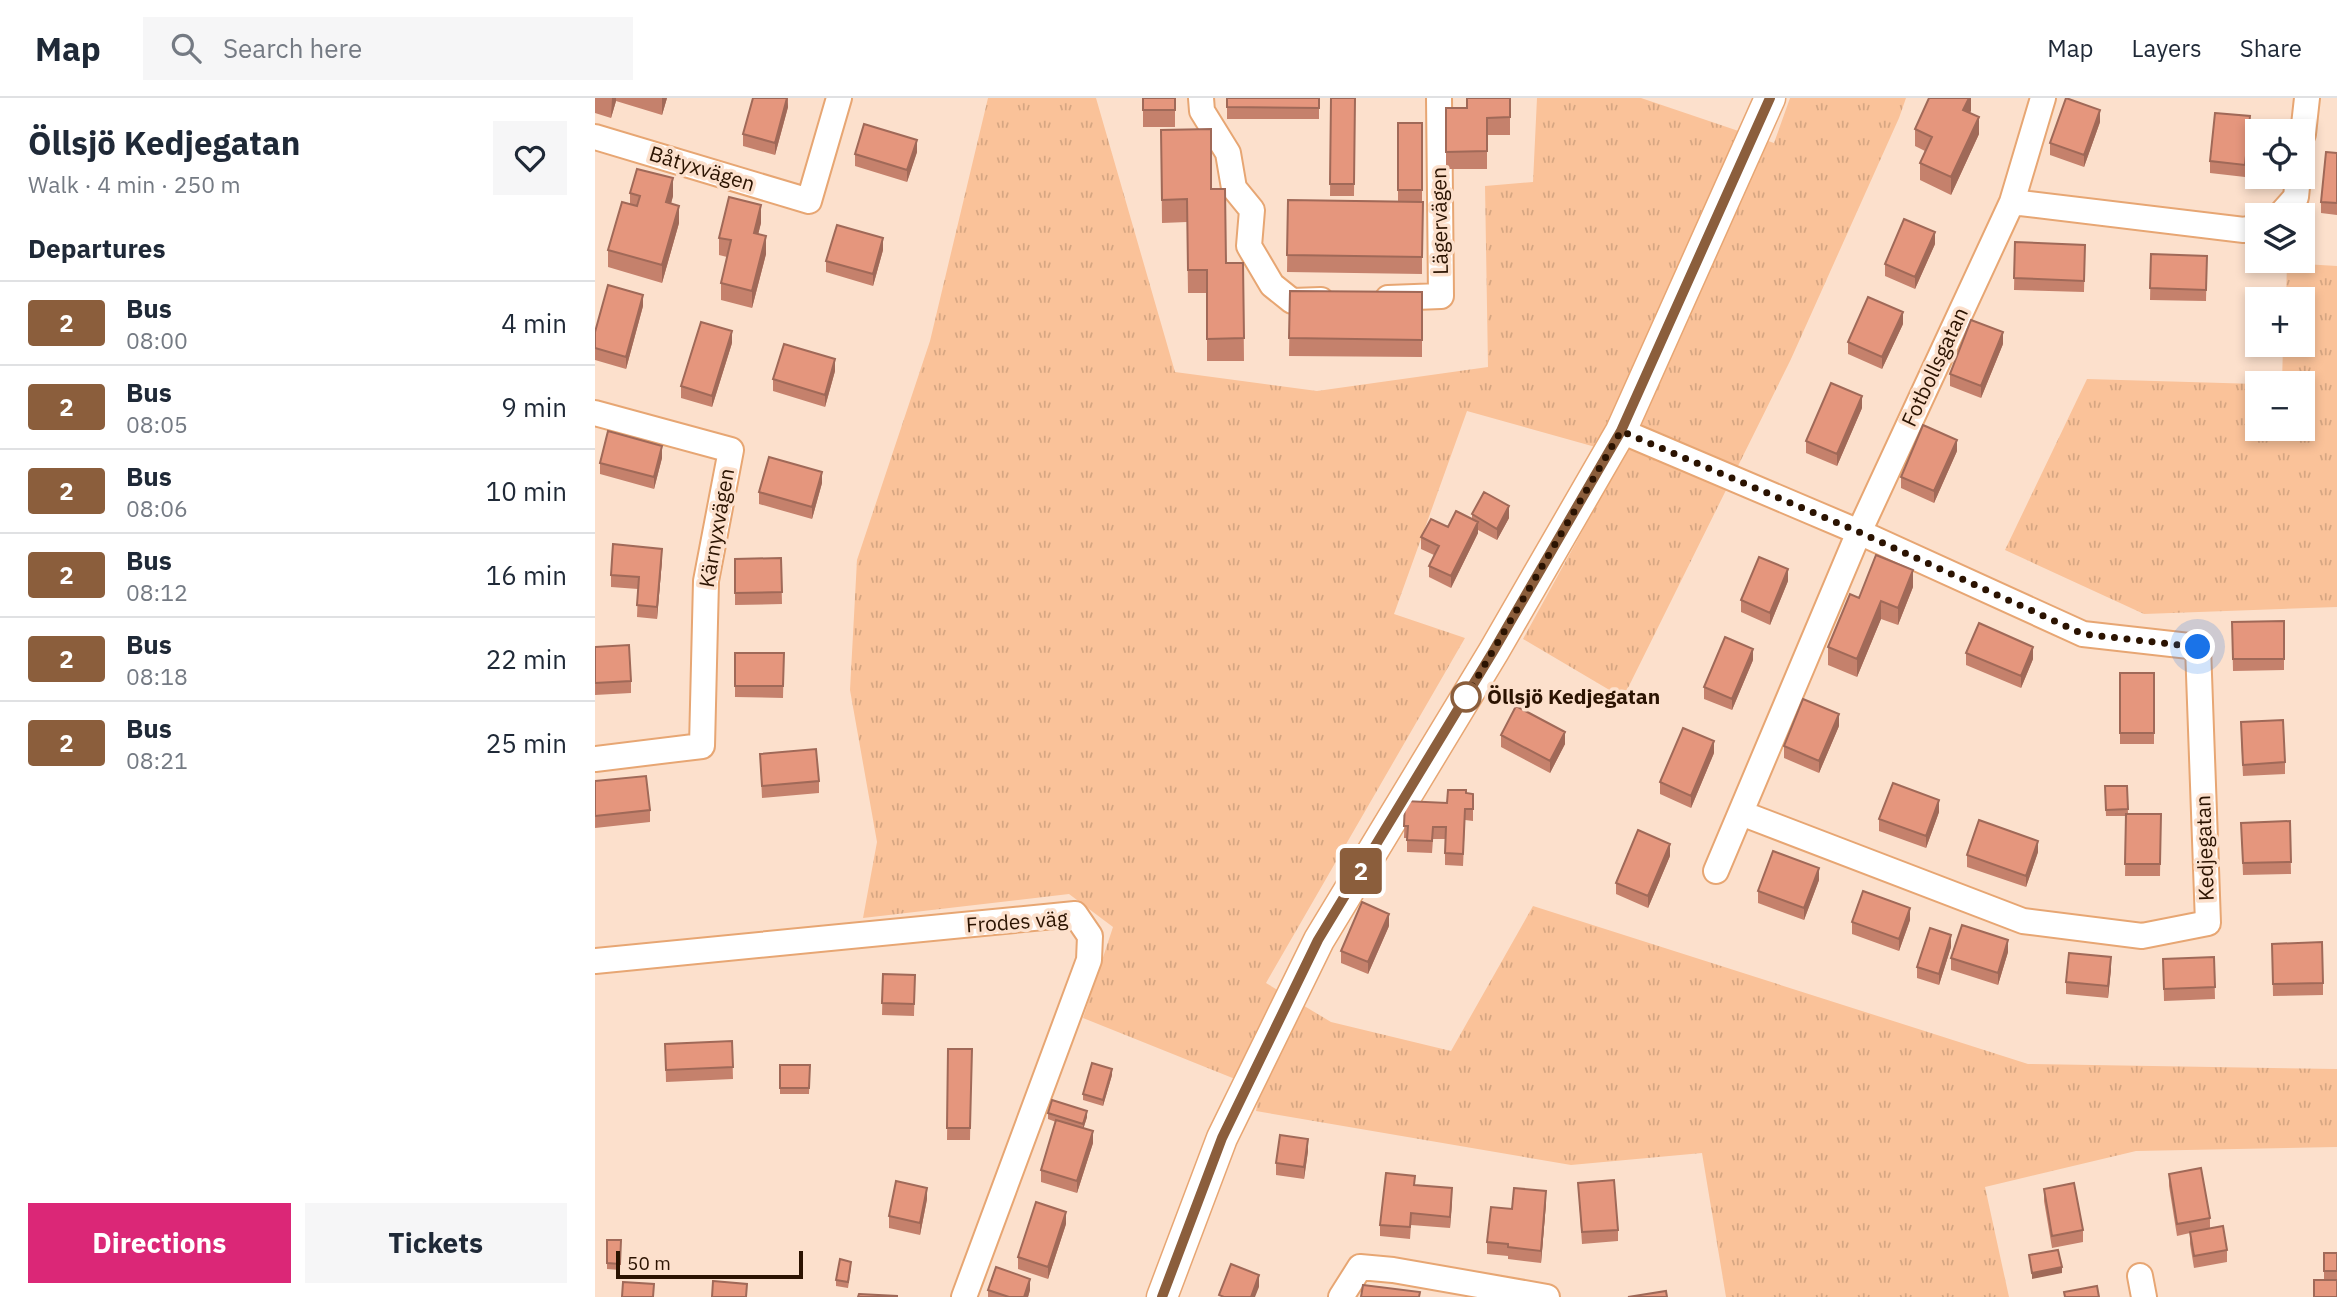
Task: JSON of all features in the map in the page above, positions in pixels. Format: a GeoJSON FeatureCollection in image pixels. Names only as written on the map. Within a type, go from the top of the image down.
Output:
{"type":"FeatureCollection","features":[{"type":"Feature","properties":{"kind":"street","name":"Båtyxvägen"},"geometry":{"type":"LineString","coordinates":[[595,136],[809,201],[839,98]]}},
{"type":"Feature","properties":{"kind":"street","name":"Lägervägen"},"geometry":{"type":"LineString","coordinates":[[1201,98],[1202,111],[1228,153],[1234,188],[1252,210],[1249,246],[1272,285],[1292,301],[1441,296],[1439,98]]}},
{"type":"Feature","properties":{"kind":"street"},"geometry":{"type":"LineString","coordinates":[[1162,1297],[1222,1138],[1318,940],[1494,650],[1621,431],[1770,98]]}},
{"type":"Feature","properties":{"kind":"street","name":"Fotbollsgatan"},"geometry":{"type":"LineString","coordinates":[[1859,532],[2012,202],[2043,98]]}},
{"type":"Feature","properties":{"kind":"street"},"geometry":{"type":"LineString","coordinates":[[2305,119],[2307,98]]}},
{"type":"Feature","properties":{"kind":"street"},"geometry":{"type":"LineString","coordinates":[[2012,202],[2245,230]]}},
{"type":"Feature","properties":{"kind":"street","name":"Kärnyxvägen"},"geometry":{"type":"LineString","coordinates":[[595,412],[731,450],[706,581],[702,747],[595,759]]}},
{"type":"Feature","properties":{"kind":"street","name":"Kedjegatan"},"geometry":{"type":"LineString","coordinates":[[1621,431],[1859,532],[2083,634],[2198,647],[2208,923],[2143,936],[2023,921],[1741,813]]}},
{"type":"Feature","properties":{"kind":"street"},"geometry":{"type":"LineString","coordinates":[[1716,871],[1859,532]]}},
{"type":"Feature","properties":{"kind":"street","name":"Frodes väg"},"geometry":{"type":"LineString","coordinates":[[595,961],[1075,914],[1090,936],[1089,960],[964,1297]]}},
{"type":"Feature","properties":{"kind":"street"},"geometry":{"type":"LineString","coordinates":[[1341,1297],[1360,1267],[1393,1270],[1547,1297]]}},
{"type":"Feature","properties":{"kind":"green space"},"geometry":{"type":"Polygon","coordinates":[[[988,98],[1096,98],[1175,372],[1317,391],[1488,367],[1485,186],[1533,182],[1537,98],[1641,98],[1774,143],[1790,98],[1906,98],[1791,359],[1623,698],[1523,639],[1624,455],[1467,411],[1394,614],[1465,638],[1266,983],[1331,1022],[1451,1051],[1533,906],[2028,1064],[2337,1069],[2337,1147],[2136,1151],[1985,1187],[2009,1297],[1726,1297],[1702,1153],[1571,1165],[1256,1111],[1260,1089],[1083,1018],[1113,927],[1069,894],[863,918],[877,842],[850,690],[857,560],[930,341],[988,98]]]}},
{"type":"Feature","properties":{"kind":"green space"},"geometry":{"type":"Polygon","coordinates":[[[2315,265],[2337,266],[2337,607],[2144,614],[2005,550],[2087,379],[2245,384],[2245,441],[2315,441],[2315,371],[2282,371],[2283,357],[2315,357],[2315,287],[2286,287],[2287,273],[2315,273],[2315,265]]]}},
{"type":"Feature","properties":{"kind":"building"},"geometry":{"type":"Polygon","coordinates":[[[753,98],[787,98],[775,143],[743,134],[753,98]]]}},
{"type":"Feature","properties":{"kind":"building"},"geometry":{"type":"Polygon","coordinates":[[[1143,98],[1175,98],[1175,110],[1143,110],[1143,98]]]}},
{"type":"Feature","properties":{"kind":"building"},"geometry":{"type":"Polygon","coordinates":[[[1227,98],[1319,98],[1319,108],[1227,107],[1227,98]]]}},
{"type":"Feature","properties":{"kind":"building"},"geometry":{"type":"Polygon","coordinates":[[[1331,98],[1355,98],[1354,184],[1330,184],[1331,98]]]}},
{"type":"Feature","properties":{"kind":"building"},"geometry":{"type":"Polygon","coordinates":[[[1467,98],[1510,98],[1510,117],[1487,118],[1487,151],[1446,152],[1446,108],[1467,108],[1467,98]]]}},
{"type":"Feature","properties":{"kind":"building"},"geometry":{"type":"Polygon","coordinates":[[[1929,98],[1969,98],[1963,110],[1979,117],[1951,177],[1920,163],[1932,137],[1915,129],[1929,98]]]}},
{"type":"Feature","properties":{"kind":"building"},"geometry":{"type":"Polygon","coordinates":[[[2066,98],[2100,110],[2084,155],[2050,143],[2066,98]]]}},
{"type":"Feature","properties":{"kind":"building"},"geometry":{"type":"Polygon","coordinates":[[[2215,113],[2250,116],[2250,119],[2245,119],[2245,165],[2210,161],[2215,113]]]}},
{"type":"Feature","properties":{"kind":"building"},"geometry":{"type":"Polygon","coordinates":[[[1398,123],[1422,123],[1422,190],[1398,190],[1398,123]]]}},
{"type":"Feature","properties":{"kind":"building"},"geometry":{"type":"Polygon","coordinates":[[[864,124],[917,140],[907,170],[855,154],[864,124]]]}},
{"type":"Feature","properties":{"kind":"building"},"geometry":{"type":"Polygon","coordinates":[[[1211,129],[1211,189],[1225,189],[1226,263],[1243,263],[1244,338],[1207,339],[1207,270],[1188,270],[1187,199],[1162,200],[1161,130],[1211,129]]]}},
{"type":"Feature","properties":{"kind":"building"},"geometry":{"type":"Polygon","coordinates":[[[2326,152],[2337,153],[2337,203],[2321,202],[2326,152]]]}},
{"type":"Feature","properties":{"kind":"building"},"geometry":{"type":"Polygon","coordinates":[[[637,169],[673,178],[666,202],[679,206],[662,265],[608,250],[622,202],[637,206],[640,196],[630,193],[637,169]]]}},
{"type":"Feature","properties":{"kind":"building"},"geometry":{"type":"Polygon","coordinates":[[[729,197],[761,205],[754,233],[766,236],[752,291],[721,283],[731,240],[719,238],[729,197]]]}},
{"type":"Feature","properties":{"kind":"building"},"geometry":{"type":"Polygon","coordinates":[[[1288,200],[1423,202],[1422,257],[1287,255],[1288,200]]]}},
{"type":"Feature","properties":{"kind":"building"},"geometry":{"type":"Polygon","coordinates":[[[1904,219],[1935,232],[1915,277],[1885,264],[1904,219]]]}},
{"type":"Feature","properties":{"kind":"building"},"geometry":{"type":"Polygon","coordinates":[[[837,225],[883,238],[873,274],[826,261],[837,225]]]}},
{"type":"Feature","properties":{"kind":"building"},"geometry":{"type":"Polygon","coordinates":[[[2015,242],[2085,245],[2084,281],[2014,278],[2015,242]]]}},
{"type":"Feature","properties":{"kind":"building"},"geometry":{"type":"Polygon","coordinates":[[[2151,254],[2207,256],[2206,290],[2150,288],[2151,254]]]}},
{"type":"Feature","properties":{"kind":"building"},"geometry":{"type":"Polygon","coordinates":[[[608,285],[643,295],[626,357],[595,348],[595,332],[608,285]]]}},
{"type":"Feature","properties":{"kind":"building"},"geometry":{"type":"Polygon","coordinates":[[[1290,291],[1422,292],[1422,340],[1289,338],[1290,291]]]}},
{"type":"Feature","properties":{"kind":"building"},"geometry":{"type":"Polygon","coordinates":[[[1868,297],[1903,312],[1882,357],[1848,342],[1868,297]]]}},
{"type":"Feature","properties":{"kind":"building"},"geometry":{"type":"Polygon","coordinates":[[[1971,320],[2003,332],[1981,386],[1950,374],[1971,320]]]}},
{"type":"Feature","properties":{"kind":"building"},"geometry":{"type":"Polygon","coordinates":[[[701,322],[732,331],[712,396],[681,386],[701,322]]]}},
{"type":"Feature","properties":{"kind":"building"},"geometry":{"type":"Polygon","coordinates":[[[784,344],[835,359],[825,395],[773,379],[784,344]]]}},
{"type":"Feature","properties":{"kind":"building"},"geometry":{"type":"Polygon","coordinates":[[[1831,383],[1862,396],[1837,454],[1806,441],[1831,383]]]}},
{"type":"Feature","properties":{"kind":"building"},"geometry":{"type":"Polygon","coordinates":[[[1923,425],[1957,440],[1934,491],[1901,477],[1923,425]]]}},
{"type":"Feature","properties":{"kind":"building"},"geometry":{"type":"Polygon","coordinates":[[[608,431],[662,446],[654,477],[600,463],[608,431]]]}},
{"type":"Feature","properties":{"kind":"building"},"geometry":{"type":"Polygon","coordinates":[[[769,457],[822,472],[812,507],[759,492],[769,457]]]}},
{"type":"Feature","properties":{"kind":"building"},"geometry":{"type":"Polygon","coordinates":[[[1484,492],[1509,506],[1497,529],[1472,514],[1484,492]]]}},
{"type":"Feature","properties":{"kind":"building"},"geometry":{"type":"Polygon","coordinates":[[[1456,511],[1478,522],[1451,576],[1429,566],[1439,546],[1421,537],[1431,519],[1448,527],[1456,511]]]}},
{"type":"Feature","properties":{"kind":"building"},"geometry":{"type":"Polygon","coordinates":[[[613,544],[662,549],[657,607],[637,605],[639,577],[611,575],[613,544]]]}},
{"type":"Feature","properties":{"kind":"building"},"geometry":{"type":"Polygon","coordinates":[[[1876,555],[1913,570],[1898,608],[1881,601],[1857,659],[1828,647],[1850,594],[1859,598],[1876,555]]]}},
{"type":"Feature","properties":{"kind":"building"},"geometry":{"type":"Polygon","coordinates":[[[1759,557],[1788,569],[1770,613],[1741,600],[1759,557]]]}},
{"type":"Feature","properties":{"kind":"building"},"geometry":{"type":"Polygon","coordinates":[[[781,558],[782,592],[735,593],[735,559],[781,558]]]}},
{"type":"Feature","properties":{"kind":"building"},"geometry":{"type":"Polygon","coordinates":[[[2284,621],[2284,659],[2233,659],[2232,622],[2284,621]]]}},
{"type":"Feature","properties":{"kind":"building"},"geometry":{"type":"Polygon","coordinates":[[[1979,623],[2033,647],[2021,676],[1966,653],[1979,623]]]}},
{"type":"Feature","properties":{"kind":"building"},"geometry":{"type":"Polygon","coordinates":[[[1725,637],[1753,649],[1732,699],[1704,687],[1725,637]]]}},
{"type":"Feature","properties":{"kind":"building"},"geometry":{"type":"Polygon","coordinates":[[[629,645],[631,681],[595,683],[595,647],[629,645]]]}},
{"type":"Feature","properties":{"kind":"building"},"geometry":{"type":"Polygon","coordinates":[[[735,653],[784,653],[783,686],[735,686],[735,653]]]}},
{"type":"Feature","properties":{"kind":"building"},"geometry":{"type":"Polygon","coordinates":[[[2120,673],[2154,673],[2154,733],[2120,733],[2120,673]]]}},
{"type":"Feature","properties":{"kind":"building"},"geometry":{"type":"Polygon","coordinates":[[[1803,699],[1839,714],[1819,761],[1784,746],[1803,699]]]}},
{"type":"Feature","properties":{"kind":"building"},"geometry":{"type":"Polygon","coordinates":[[[1516,706],[1565,732],[1550,761],[1501,735],[1516,706]]]}},
{"type":"Feature","properties":{"kind":"building"},"geometry":{"type":"Polygon","coordinates":[[[2283,720],[2285,762],[2243,765],[2241,722],[2283,720]]]}},
{"type":"Feature","properties":{"kind":"building"},"geometry":{"type":"Polygon","coordinates":[[[1683,728],[1714,741],[1691,796],[1660,782],[1683,728]]]}},
{"type":"Feature","properties":{"kind":"building"},"geometry":{"type":"Polygon","coordinates":[[[816,749],[819,781],[762,786],[760,754],[816,749]]]}},
{"type":"Feature","properties":{"kind":"building"},"geometry":{"type":"Polygon","coordinates":[[[646,776],[650,810],[595,816],[595,781],[646,776]]]}},
{"type":"Feature","properties":{"kind":"building"},"geometry":{"type":"Polygon","coordinates":[[[1893,783],[1939,800],[1926,836],[1879,819],[1893,783]]]}},
{"type":"Feature","properties":{"kind":"building"},"geometry":{"type":"Polygon","coordinates":[[[2105,786],[2127,786],[2128,809],[2106,810],[2105,786]]]}},
{"type":"Feature","properties":{"kind":"building"},"geometry":{"type":"Polygon","coordinates":[[[1448,790],[1466,790],[1466,793],[1473,794],[1473,809],[1465,809],[1463,854],[1445,853],[1446,827],[1433,827],[1432,841],[1407,840],[1408,826],[1404,826],[1405,801],[1447,803],[1448,790]]]}},
{"type":"Feature","properties":{"kind":"building"},"geometry":{"type":"Polygon","coordinates":[[[2126,814],[2161,814],[2160,864],[2125,864],[2126,814]]]}},
{"type":"Feature","properties":{"kind":"building"},"geometry":{"type":"Polygon","coordinates":[[[1979,820],[2038,841],[2026,876],[1967,855],[1979,820]]]}},
{"type":"Feature","properties":{"kind":"building"},"geometry":{"type":"Polygon","coordinates":[[[2290,821],[2291,862],[2243,863],[2241,823],[2290,821]]]}},
{"type":"Feature","properties":{"kind":"building"},"geometry":{"type":"Polygon","coordinates":[[[1638,830],[1670,844],[1648,896],[1616,883],[1638,830]]]}},
{"type":"Feature","properties":{"kind":"building"},"geometry":{"type":"Polygon","coordinates":[[[1773,851],[1819,868],[1804,908],[1758,891],[1773,851]]]}},
{"type":"Feature","properties":{"kind":"building"},"geometry":{"type":"Polygon","coordinates":[[[1863,891],[1910,908],[1899,939],[1852,922],[1863,891]]]}},
{"type":"Feature","properties":{"kind":"building"},"geometry":{"type":"Polygon","coordinates":[[[1362,902],[1389,914],[1368,962],[1341,951],[1362,902]]]}},
{"type":"Feature","properties":{"kind":"building"},"geometry":{"type":"Polygon","coordinates":[[[1962,925],[2008,940],[1998,973],[1951,958],[1962,925]]]}},
{"type":"Feature","properties":{"kind":"building"},"geometry":{"type":"Polygon","coordinates":[[[1930,928],[1951,935],[1939,974],[1917,967],[1930,928]]]}},
{"type":"Feature","properties":{"kind":"building"},"geometry":{"type":"Polygon","coordinates":[[[2322,942],[2323,983],[2273,984],[2272,944],[2322,942]]]}},
{"type":"Feature","properties":{"kind":"building"},"geometry":{"type":"Polygon","coordinates":[[[2069,953],[2111,957],[2108,986],[2066,982],[2069,953]]]}},
{"type":"Feature","properties":{"kind":"building"},"geometry":{"type":"Polygon","coordinates":[[[2214,957],[2215,987],[2164,989],[2163,959],[2214,957]]]}},
{"type":"Feature","properties":{"kind":"building"},"geometry":{"type":"Polygon","coordinates":[[[883,974],[915,975],[914,1004],[882,1003],[883,974]]]}},
{"type":"Feature","properties":{"kind":"building"},"geometry":{"type":"Polygon","coordinates":[[[732,1041],[733,1067],[666,1070],[665,1044],[732,1041]]]}},
{"type":"Feature","properties":{"kind":"building"},"geometry":{"type":"Polygon","coordinates":[[[948,1049],[972,1049],[970,1128],[947,1128],[948,1049]]]}},
{"type":"Feature","properties":{"kind":"building"},"geometry":{"type":"Polygon","coordinates":[[[1092,1063],[1112,1069],[1103,1100],[1083,1094],[1092,1063]]]}},
{"type":"Feature","properties":{"kind":"building"},"geometry":{"type":"Polygon","coordinates":[[[780,1065],[810,1065],[809,1088],[780,1088],[780,1065]]]}},
{"type":"Feature","properties":{"kind":"building"},"geometry":{"type":"Polygon","coordinates":[[[1052,1100],[1087,1111],[1083,1124],[1048,1113],[1052,1100]]]}},
{"type":"Feature","properties":{"kind":"building"},"geometry":{"type":"Polygon","coordinates":[[[1056,1120],[1093,1131],[1077,1181],[1041,1170],[1056,1120]]]}},
{"type":"Feature","properties":{"kind":"building"},"geometry":{"type":"Polygon","coordinates":[[[1280,1135],[1308,1139],[1304,1167],[1276,1163],[1280,1135]]]}},
{"type":"Feature","properties":{"kind":"building"},"geometry":{"type":"Polygon","coordinates":[[[2201,1168],[2210,1218],[2177,1224],[2169,1174],[2201,1168]]]}},
{"type":"Feature","properties":{"kind":"building"},"geometry":{"type":"Polygon","coordinates":[[[1386,1173],[1415,1176],[1414,1185],[1452,1188],[1450,1217],[1411,1213],[1410,1227],[1380,1225],[1386,1173]]]}},
{"type":"Feature","properties":{"kind":"building"},"geometry":{"type":"Polygon","coordinates":[[[1614,1180],[1618,1230],[1582,1232],[1578,1183],[1614,1180]]]}},
{"type":"Feature","properties":{"kind":"building"},"geometry":{"type":"Polygon","coordinates":[[[896,1181],[927,1188],[920,1223],[889,1216],[896,1181]]]}},
{"type":"Feature","properties":{"kind":"building"},"geometry":{"type":"Polygon","coordinates":[[[2074,1183],[2083,1230],[2052,1236],[2044,1189],[2074,1183]]]}},
{"type":"Feature","properties":{"kind":"building"},"geometry":{"type":"Polygon","coordinates":[[[1514,1188],[1546,1191],[1541,1251],[1487,1242],[1491,1207],[1512,1209],[1514,1188]]]}},
{"type":"Feature","properties":{"kind":"building"},"geometry":{"type":"Polygon","coordinates":[[[1036,1202],[1066,1212],[1048,1267],[1018,1257],[1036,1202]]]}},
{"type":"Feature","properties":{"kind":"building"},"geometry":{"type":"Polygon","coordinates":[[[2223,1226],[2227,1250],[2194,1256],[2190,1232],[2223,1226]]]}},
{"type":"Feature","properties":{"kind":"building"},"geometry":{"type":"Polygon","coordinates":[[[607,1240],[621,1240],[620,1264],[607,1263],[607,1240]]]}},
{"type":"Feature","properties":{"kind":"building"},"geometry":{"type":"Polygon","coordinates":[[[2058,1250],[2062,1267],[2032,1273],[2029,1255],[2058,1250]]]}},
{"type":"Feature","properties":{"kind":"building"},"geometry":{"type":"Polygon","coordinates":[[[2324,1253],[2337,1253],[2337,1271],[2324,1271],[2324,1253]]]}},
{"type":"Feature","properties":{"kind":"building"},"geometry":{"type":"Polygon","coordinates":[[[840,1259],[851,1262],[848,1282],[836,1280],[840,1259]]]}},
{"type":"Feature","properties":{"kind":"building"},"geometry":{"type":"Polygon","coordinates":[[[1231,1264],[1259,1275],[1251,1297],[1219,1295],[1231,1264]]]}},
{"type":"Feature","properties":{"kind":"building"},"geometry":{"type":"Polygon","coordinates":[[[996,1267],[1030,1279],[1024,1297],[1009,1297],[988,1290],[996,1267]]]}},
{"type":"Feature","properties":{"kind":"building"},"geometry":{"type":"Polygon","coordinates":[[[2314,1280],[2337,1280],[2337,1297],[2314,1297],[2314,1280]]]}},
{"type":"Feature","properties":{"kind":"building"},"geometry":{"type":"Polygon","coordinates":[[[713,1281],[747,1284],[746,1297],[712,1297],[713,1281]]]}},
{"type":"Feature","properties":{"kind":"building"},"geometry":{"type":"Polygon","coordinates":[[[623,1282],[654,1284],[653,1297],[622,1297],[623,1282]]]}},
{"type":"Feature","properties":{"kind":"building"},"geometry":{"type":"Polygon","coordinates":[[[1363,1285],[1420,1292],[1419,1297],[1361,1297],[1363,1285]]]}},
{"type":"Feature","properties":{"kind":"building"},"geometry":{"type":"Polygon","coordinates":[[[2097,1286],[2099,1297],[2065,1297],[2064,1292],[2097,1286]]]}},
{"type":"Feature","properties":{"kind":"building"},"geometry":{"type":"Polygon","coordinates":[[[1666,1291],[1667,1297],[1628,1297],[1666,1291]]]}},
{"type":"Feature","properties":{"kind":"building"},"geometry":{"type":"Polygon","coordinates":[[[859,1294],[897,1296],[897,1297],[858,1297],[859,1294]]]}},
{"type":"Feature","properties":{"kind":"bus line","name":"2"},"geometry":{"type":"LineString","coordinates":[[1162,1297],[1222,1138],[1318,940],[1494,650],[1621,431],[1770,98]]}},
{"type":"Feature","properties":{"kind":"place","name":"Öllsjö Kedjegatan"},"geometry":{"type":"Point","coordinates":[1466,697]}},
{"type":"Feature","properties":{"kind":"route"},"geometry":{"type":"LineString","coordinates":[[1466,697],[1621,431],[1859,532],[2083,634],[2198,647]]}}]}
